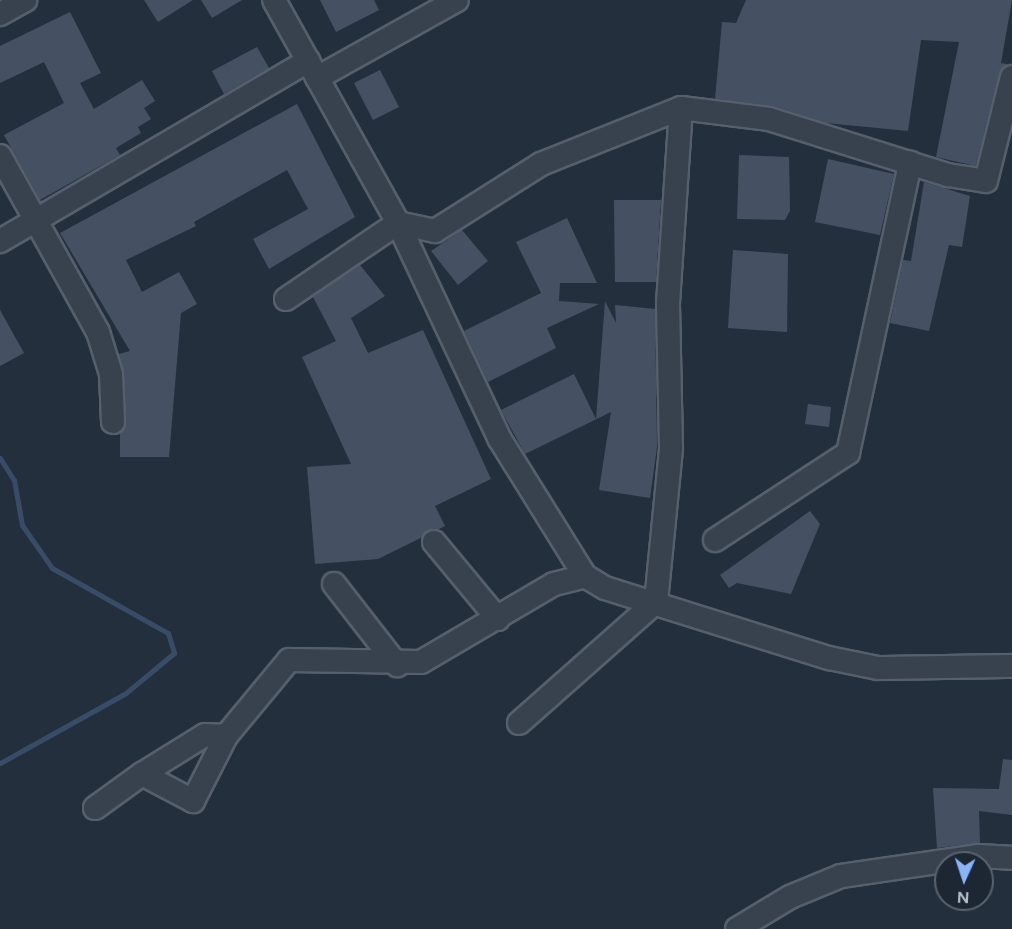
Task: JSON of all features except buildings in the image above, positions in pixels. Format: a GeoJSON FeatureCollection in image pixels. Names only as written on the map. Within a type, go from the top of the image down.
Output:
{"type":"FeatureCollection","features":[{"type":"Feature","properties":{"kind":"street"},"geometry":{"type":"LineString","coordinates":[[0,14],[25,0]]}},
{"type":"Feature","properties":{"kind":"street"},"geometry":{"type":"LineString","coordinates":[[274,0],[398,223],[499,438],[585,576],[604,588],[656,602],[829,658],[878,668],[1012,666]]}},
{"type":"Feature","properties":{"kind":"street"},"geometry":{"type":"LineString","coordinates":[[0,241],[312,69],[457,0]]}},
{"type":"Feature","properties":{"kind":"street"},"geometry":{"type":"LineString","coordinates":[[286,299],[398,223],[435,231],[541,164],[681,108],[769,120],[910,163],[987,181],[1012,77]]}},
{"type":"Feature","properties":{"kind":"street"},"geometry":{"type":"LineString","coordinates":[[519,723],[656,602],[671,448],[668,303],[681,108]]}},
{"type":"Feature","properties":{"kind":"street"},"geometry":{"type":"LineString","coordinates":[[0,156],[34,222],[98,332],[111,374],[113,422]]}},
{"type":"Feature","properties":{"kind":"street"},"geometry":{"type":"LineString","coordinates":[[715,540],[848,453],[910,163]]}},
{"type":"Feature","properties":{"kind":"street"},"geometry":{"type":"LineString","coordinates":[[434,542],[498,618]]}},
{"type":"Feature","properties":{"kind":"street"},"geometry":{"type":"LineString","coordinates":[[142,774],[193,801],[226,736],[289,660],[397,665],[447,651],[554,584],[585,576]]}},
{"type":"Feature","properties":{"kind":"street"},"geometry":{"type":"LineString","coordinates":[[334,584],[397,665]]}},
{"type":"Feature","properties":{"kind":"street"},"geometry":{"type":"LineString","coordinates":[[95,808],[142,774],[205,735],[226,736]]}},
{"type":"Feature","properties":{"kind":"street"},"geometry":{"type":"LineString","coordinates":[[737,929],[790,897],[841,876],[978,856],[1012,858]]}},
{"type":"Feature","properties":{"kind":"waterway"},"geometry":{"type":"LineString","coordinates":[[0,458],[14,480],[22,525],[52,568],[168,633],[174,653],[126,693],[0,763]]}}]}
